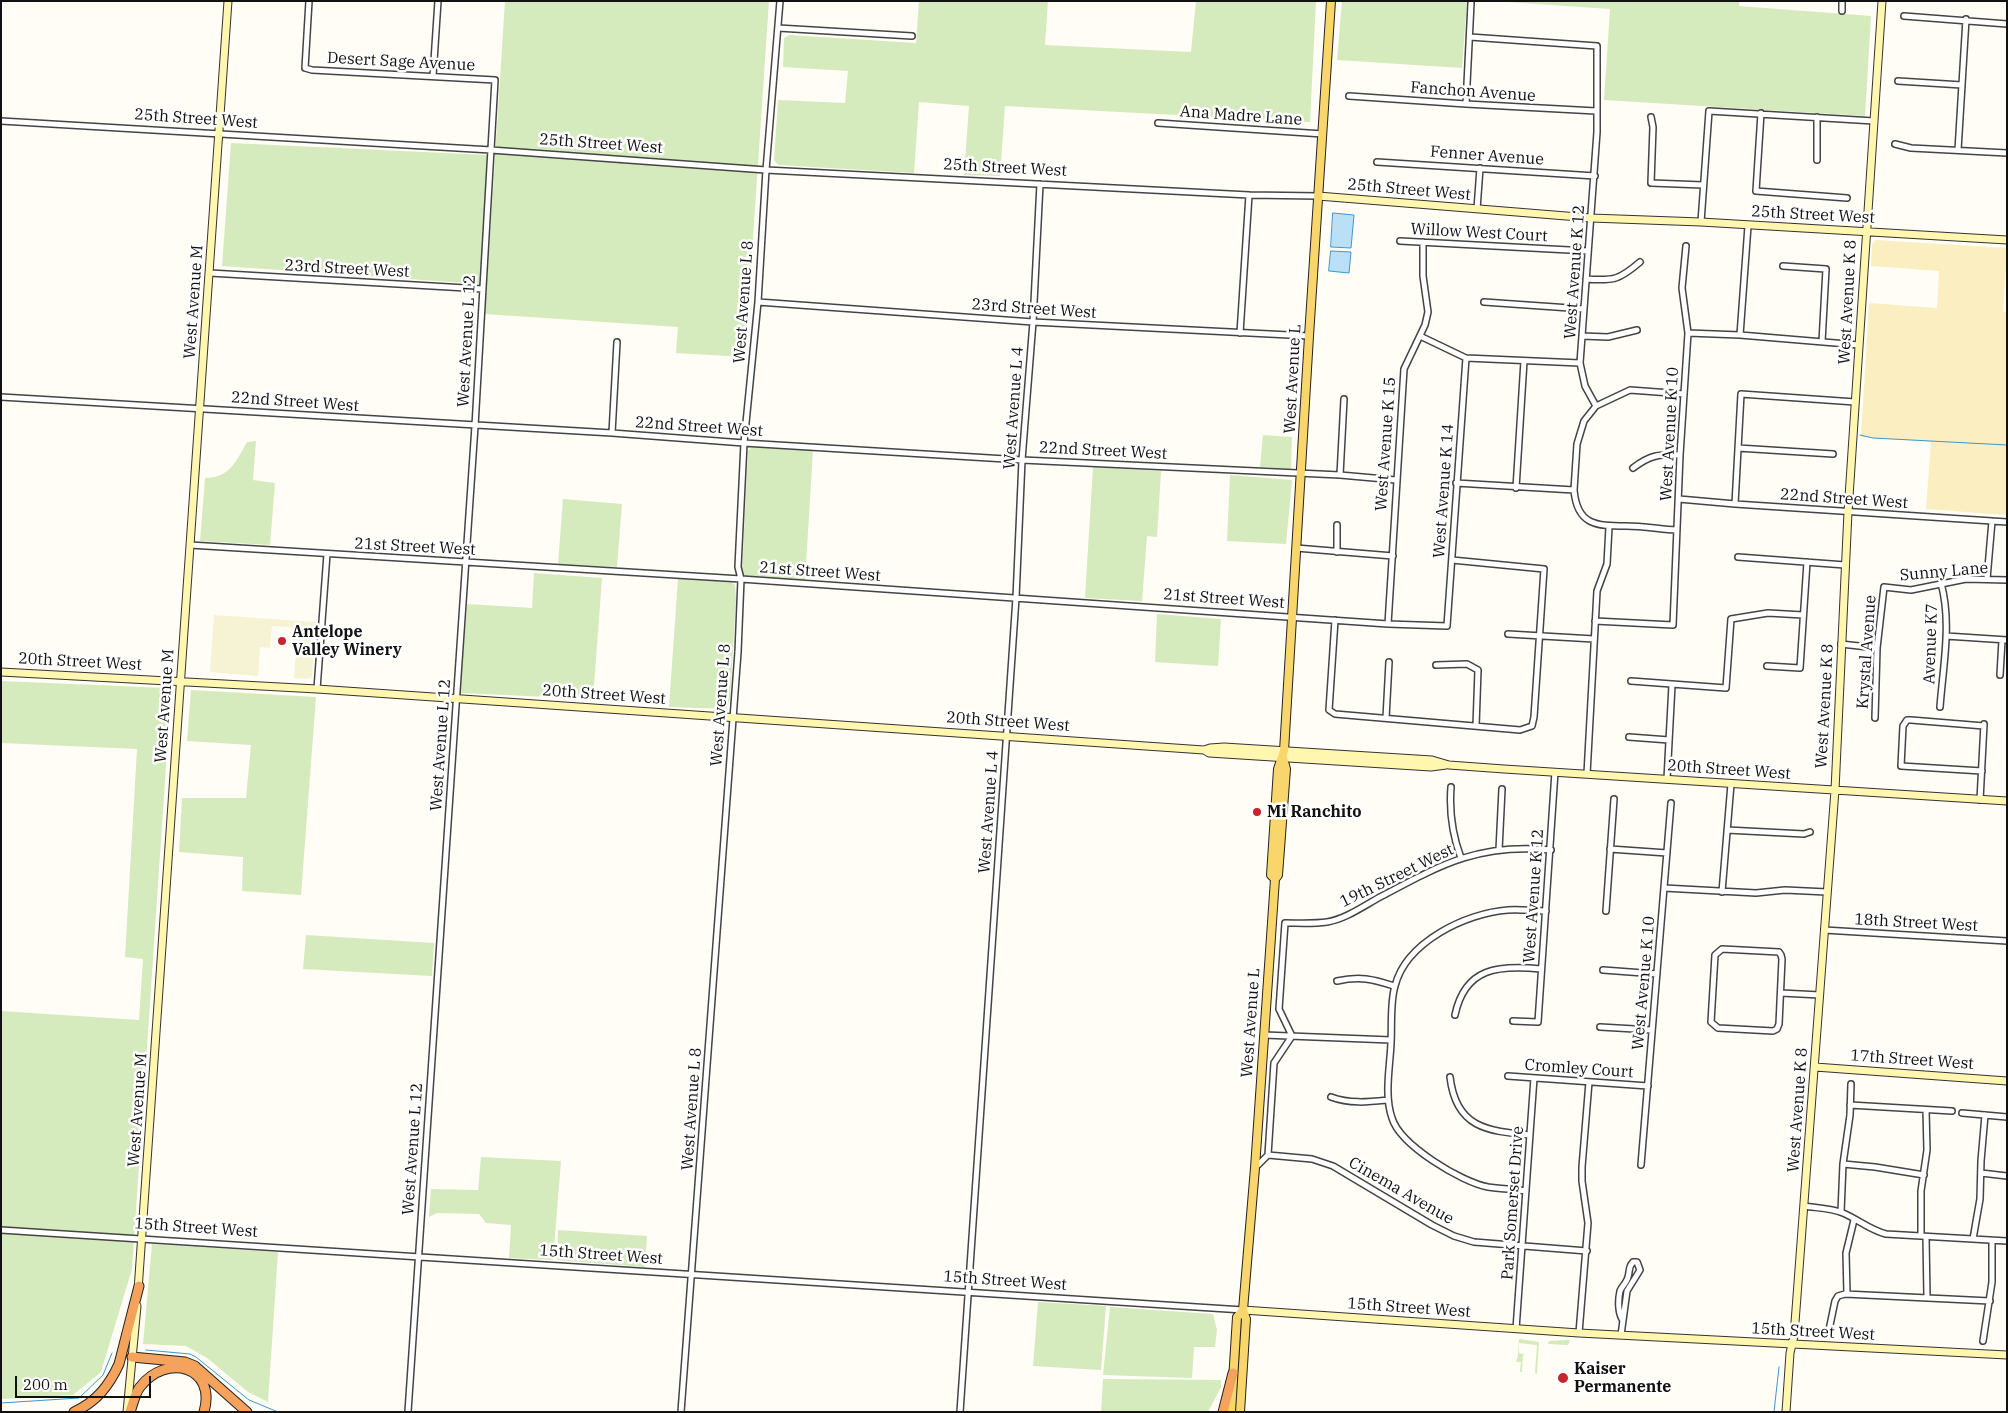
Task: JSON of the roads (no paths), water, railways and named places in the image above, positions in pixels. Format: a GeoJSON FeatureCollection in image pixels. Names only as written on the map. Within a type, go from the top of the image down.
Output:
{"type":"FeatureCollection","features":[{"type":"Feature","properties":{"kind":"highway"},"geometry":{"type":"LineString","coordinates":[[74,1412],[97,1397],[114,1376],[119,1364],[139,1286]]}},
{"type":"Feature","properties":{"kind":"highway"},"geometry":{"type":"LineString","coordinates":[[132,1357],[185,1362],[195,1366],[247,1412]]}},
{"type":"Feature","properties":{"kind":"highway"},"geometry":{"type":"LineString","coordinates":[[128,1412],[139,1388],[159,1370],[174,1367],[188,1370],[203,1384],[206,1397],[204,1412]]}},
{"type":"Feature","properties":{"kind":"highway"},"geometry":{"type":"LineString","coordinates":[[1223,1412],[1233,1373]]}},
{"type":"Feature","properties":{"kind":"main road","name":"West Avenue M"},"geometry":{"type":"LineString","coordinates":[[128,1412],[143,1238],[228,1]]}},
{"type":"Feature","properties":{"kind":"main road","name":"West Avenue L"},"geometry":{"type":"LineString","coordinates":[[1240,1412],[1246,1319],[1243,1310],[1275,879],[1278,875],[1286,769],[1284,754],[1308,336],[1331,1]]}},
{"type":"Feature","properties":{"kind":"main road","name":"West Avenue K 8"},"geometry":{"type":"LineString","coordinates":[[1786,1412],[1815,1067],[1835,790],[1848,512],[1882,1]]}},
{"type":"Feature","properties":{"kind":"main road","name":"25th Street West"},"geometry":{"type":"LineString","coordinates":[[1318,196],[1591,218],[1701,222],[2007,240]]}},
{"type":"Feature","properties":{"kind":"main road","name":"20th Street West"},"geometry":{"type":"LineString","coordinates":[[1,672],[317,689],[1204,750],[1224,747],[1284,754],[1432,760],[1449,765],[2007,802]]}},
{"type":"Feature","properties":{"kind":"main road","name":"17th Street West"},"geometry":{"type":"LineString","coordinates":[[1815,1067],[2007,1081]]}},
{"type":"Feature","properties":{"kind":"main road","name":"West Avenue L"},"geometry":{"type":"LineString","coordinates":[[1231,1412],[1237,1317],[1243,1310]]}},
{"type":"Feature","properties":{"kind":"main road","name":"15th Street West"},"geometry":{"type":"LineString","coordinates":[[1243,1310],[1579,1333],[2007,1355]]}},
{"type":"Feature","properties":{"kind":"street","name":"Desert Sage Avenue"},"geometry":{"type":"LineString","coordinates":[[309,1],[305,68],[312,70],[496,80]]}},
{"type":"Feature","properties":{"kind":"street"},"geometry":{"type":"LineString","coordinates":[[434,76],[438,1]]}},
{"type":"Feature","properties":{"kind":"street","name":"West Avenue L 8"},"geometry":{"type":"LineString","coordinates":[[681,1412],[733,718],[741,579],[738,567],[744,443],[758,302],[766,170],[780,1]]}},
{"type":"Feature","properties":{"kind":"street"},"geometry":{"type":"LineString","coordinates":[[1842,1],[1842,11]]}},
{"type":"Feature","properties":{"kind":"street"},"geometry":{"type":"LineString","coordinates":[[1466,104],[1472,3]]}},
{"type":"Feature","properties":{"kind":"street"},"geometry":{"type":"LineString","coordinates":[[1904,16],[1966,19],[2007,24]]}},
{"type":"Feature","properties":{"kind":"street"},"geometry":{"type":"LineString","coordinates":[[1958,150],[1966,19]]}},
{"type":"Feature","properties":{"kind":"street"},"geometry":{"type":"LineString","coordinates":[[778,28],[912,36]]}},
{"type":"Feature","properties":{"kind":"street","name":"West Avenue K 12"},"geometry":{"type":"LineString","coordinates":[[1470,37],[1597,46],[1595,176],[1580,363],[1584,386],[1596,406]]}},
{"type":"Feature","properties":{"kind":"street","name":"West Avenue L 12"},"geometry":{"type":"LineString","coordinates":[[408,1412],[475,426],[496,80]]}},
{"type":"Feature","properties":{"kind":"street"},"geometry":{"type":"LineString","coordinates":[[1898,81],[1962,85]]}},
{"type":"Feature","properties":{"kind":"street","name":"Fanchon Avenue"},"geometry":{"type":"LineString","coordinates":[[1348,96],[1596,111]]}},
{"type":"Feature","properties":{"kind":"street"},"geometry":{"type":"LineString","coordinates":[[1701,222],[1709,111],[1874,121]]}},
{"type":"Feature","properties":{"kind":"street"},"geometry":{"type":"LineString","coordinates":[[1761,113],[1756,191],[1848,198]]}},
{"type":"Feature","properties":{"kind":"street"},"geometry":{"type":"LineString","coordinates":[[1651,117],[1653,127],[1650,183],[1703,185]]}},
{"type":"Feature","properties":{"kind":"street"},"geometry":{"type":"LineString","coordinates":[[1817,117],[1817,160]]}},
{"type":"Feature","properties":{"kind":"street","name":"25th Street West"},"geometry":{"type":"LineString","coordinates":[[1,121],[491,150],[766,170],[1249,195],[1318,196]]}},
{"type":"Feature","properties":{"kind":"street","name":"Ana Madre Lane"},"geometry":{"type":"LineString","coordinates":[[1158,123],[1322,134]]}},
{"type":"Feature","properties":{"kind":"street"},"geometry":{"type":"LineString","coordinates":[[1895,144],[1911,148],[2007,154]]}},
{"type":"Feature","properties":{"kind":"street","name":"Fenner Avenue"},"geometry":{"type":"LineString","coordinates":[[1377,162],[1595,176]]}},
{"type":"Feature","properties":{"kind":"street"},"geometry":{"type":"LineString","coordinates":[[1477,209],[1480,168]]}},
{"type":"Feature","properties":{"kind":"street","name":"West Avenue L 4"},"geometry":{"type":"LineString","coordinates":[[960,1412],[1016,598],[1022,460],[1034,322],[1040,184]]}},
{"type":"Feature","properties":{"kind":"street"},"geometry":{"type":"LineString","coordinates":[[1240,333],[1249,195]]}},
{"type":"Feature","properties":{"kind":"street"},"geometry":{"type":"LineString","coordinates":[[1740,335],[1748,226]]}},
{"type":"Feature","properties":{"kind":"street","name":"Willow West Court"},"geometry":{"type":"LineString","coordinates":[[1400,241],[1588,251]]}},
{"type":"Feature","properties":{"kind":"street","name":"West Avenue K 15"},"geometry":{"type":"LineString","coordinates":[[1388,624],[1404,369],[1420,336],[1428,312],[1423,276],[1423,242]]}},
{"type":"Feature","properties":{"kind":"street","name":"West Avenue K 10"},"geometry":{"type":"LineString","coordinates":[[1595,621],[1672,625],[1688,333],[1682,288],[1686,246]]}},
{"type":"Feature","properties":{"kind":"street"},"geometry":{"type":"LineString","coordinates":[[1586,279],[1606,281],[1623,276],[1640,262]]}},
{"type":"Feature","properties":{"kind":"street"},"geometry":{"type":"LineString","coordinates":[[1784,266],[1826,269],[1822,342]]}},
{"type":"Feature","properties":{"kind":"street","name":"23rd Street West"},"geometry":{"type":"LineString","coordinates":[[210,273],[483,289]]}},
{"type":"Feature","properties":{"kind":"street","name":"23rd Street West"},"geometry":{"type":"LineString","coordinates":[[758,302],[1034,322],[1308,336]]}},
{"type":"Feature","properties":{"kind":"street"},"geometry":{"type":"LineString","coordinates":[[1484,302],[1584,309]]}},
{"type":"Feature","properties":{"kind":"street"},"geometry":{"type":"LineString","coordinates":[[1582,336],[1608,337],[1637,330]]}},
{"type":"Feature","properties":{"kind":"street"},"geometry":{"type":"LineString","coordinates":[[1688,333],[1740,335],[1859,345]]}},
{"type":"Feature","properties":{"kind":"street"},"geometry":{"type":"LineString","coordinates":[[1420,336],[1466,358],[1580,363]]}},
{"type":"Feature","properties":{"kind":"street"},"geometry":{"type":"LineString","coordinates":[[612,433],[617,342]]}},
{"type":"Feature","properties":{"kind":"street","name":"West Avenue K 14"},"geometry":{"type":"LineString","coordinates":[[1448,626],[1456,483],[1466,358]]}},
{"type":"Feature","properties":{"kind":"street"},"geometry":{"type":"LineString","coordinates":[[1516,488],[1524,361]]}},
{"type":"Feature","properties":{"kind":"street"},"geometry":{"type":"LineString","coordinates":[[1676,530],[1626,526],[1609,527],[1595,524],[1584,519],[1575,504],[1574,490],[1577,444],[1584,421],[1596,406],[1630,390],[1684,394]]}},
{"type":"Feature","properties":{"kind":"street"},"geometry":{"type":"LineString","coordinates":[[1735,504],[1741,394],[1856,402]]}},
{"type":"Feature","properties":{"kind":"street","name":"22nd Street West"},"geometry":{"type":"LineString","coordinates":[[1,397],[612,433],[1022,460],[1340,475],[1396,480]]}},
{"type":"Feature","properties":{"kind":"street"},"geometry":{"type":"LineString","coordinates":[[1340,475],[1344,399]]}},
{"type":"Feature","properties":{"kind":"street"},"geometry":{"type":"LineString","coordinates":[[1738,448],[1833,454]]}},
{"type":"Feature","properties":{"kind":"street"},"geometry":{"type":"LineString","coordinates":[[1632,468],[1643,460],[1658,454],[1680,455]]}},
{"type":"Feature","properties":{"kind":"street"},"geometry":{"type":"LineString","coordinates":[[1456,483],[1574,490]]}},
{"type":"Feature","properties":{"kind":"street","name":"22nd Street West"},"geometry":{"type":"LineString","coordinates":[[1679,499],[2007,522]]}},
{"type":"Feature","properties":{"kind":"street"},"geometry":{"type":"LineString","coordinates":[[1987,579],[1992,521]]}},
{"type":"Feature","properties":{"kind":"street"},"geometry":{"type":"LineString","coordinates":[[1337,552],[1338,525]]}},
{"type":"Feature","properties":{"kind":"street"},"geometry":{"type":"LineString","coordinates":[[1587,774],[1597,592],[1607,564],[1609,527]]}},
{"type":"Feature","properties":{"kind":"street","name":"21st Street West"},"geometry":{"type":"LineString","coordinates":[[190,545],[741,579],[1388,624],[1448,626]]}},
{"type":"Feature","properties":{"kind":"street"},"geometry":{"type":"LineString","coordinates":[[1296,548],[1393,556]]}},
{"type":"Feature","properties":{"kind":"street"},"geometry":{"type":"LineString","coordinates":[[317,689],[327,554]]}},
{"type":"Feature","properties":{"kind":"street"},"geometry":{"type":"LineString","coordinates":[[1738,557],[1845,565]]}},
{"type":"Feature","properties":{"kind":"street"},"geometry":{"type":"LineString","coordinates":[[1335,620],[1329,710],[1335,714],[1520,730],[1532,726],[1544,569],[1452,560]]}},
{"type":"Feature","properties":{"kind":"street"},"geometry":{"type":"LineString","coordinates":[[1767,666],[1800,668],[1806,562]]}},
{"type":"Feature","properties":{"kind":"street","name":"Sunny Lane"},"geometry":{"type":"LineString","coordinates":[[1884,587],[1911,590],[1966,579],[2007,580]]}},
{"type":"Feature","properties":{"kind":"street","name":"Avenue K7"},"geometry":{"type":"LineString","coordinates":[[1940,707],[1946,636],[1946,605],[1941,583]]}},
{"type":"Feature","properties":{"kind":"street","name":"Krystal Avenue"},"geometry":{"type":"LineString","coordinates":[[1875,718],[1877,648],[1884,587]]}},
{"type":"Feature","properties":{"kind":"street"},"geometry":{"type":"LineString","coordinates":[[1631,681],[1726,688],[1731,619],[1768,613],[1803,614]]}},
{"type":"Feature","properties":{"kind":"street"},"geometry":{"type":"LineString","coordinates":[[1508,634],[1594,639]]}},
{"type":"Feature","properties":{"kind":"street"},"geometry":{"type":"LineString","coordinates":[[1946,636],[2004,640],[2000,675]]}},
{"type":"Feature","properties":{"kind":"street"},"geometry":{"type":"LineString","coordinates":[[1841,644],[1877,648]]}},
{"type":"Feature","properties":{"kind":"street"},"geometry":{"type":"LineString","coordinates":[[1386,718],[1390,662]]}},
{"type":"Feature","properties":{"kind":"street"},"geometry":{"type":"LineString","coordinates":[[1436,665],[1466,664],[1478,670],[1476,726]]}},
{"type":"Feature","properties":{"kind":"street"},"geometry":{"type":"LineString","coordinates":[[1667,779],[1672,685]]}},
{"type":"Feature","properties":{"kind":"street"},"geometry":{"type":"LineString","coordinates":[[1980,800],[1982,770],[1984,725],[1907,720],[1903,726],[1902,766],[1982,770]]}},
{"type":"Feature","properties":{"kind":"street"},"geometry":{"type":"LineString","coordinates":[[1629,737],[1669,740]]}},
{"type":"Feature","properties":{"kind":"street","name":"West Avenue K 12"},"geometry":{"type":"LineString","coordinates":[[1513,1021],[1538,1022],[1555,772]]}},
{"type":"Feature","properties":{"kind":"street"},"geometry":{"type":"LineString","coordinates":[[1722,892],[1731,784]]}},
{"type":"Feature","properties":{"kind":"street"},"geometry":{"type":"LineString","coordinates":[[1451,787],[1449,808],[1451,827],[1461,858]]}},
{"type":"Feature","properties":{"kind":"street"},"geometry":{"type":"LineString","coordinates":[[1499,850],[1502,789]]}},
{"type":"Feature","properties":{"kind":"street"},"geometry":{"type":"LineString","coordinates":[[1606,911],[1614,799]]}},
{"type":"Feature","properties":{"kind":"street","name":"West Avenue K 10"},"geometry":{"type":"LineString","coordinates":[[1642,1164],[1671,803]]}},
{"type":"Feature","properties":{"kind":"street"},"geometry":{"type":"LineString","coordinates":[[1727,830],[1804,834],[1810,832]]}},
{"type":"Feature","properties":{"kind":"street","name":"19th Street West"},"geometry":{"type":"LineString","coordinates":[[1285,923],[1328,922],[1428,872],[1481,852],[1526,848],[1551,850]]}},
{"type":"Feature","properties":{"kind":"street"},"geometry":{"type":"LineString","coordinates":[[1610,849],[1667,853]]}},
{"type":"Feature","properties":{"kind":"street"},"geometry":{"type":"LineString","coordinates":[[1664,888],[1756,893],[1793,890],[1827,892]]}},
{"type":"Feature","properties":{"kind":"street"},"geometry":{"type":"LineString","coordinates":[[1526,1191],[1487,1187],[1461,1177],[1439,1165],[1399,1132],[1392,1119],[1388,1100],[1394,986],[1406,959],[1452,925],[1483,914],[1509,910],[1546,911]]}},
{"type":"Feature","properties":{"kind":"street","name":"West Avenue L"},"geometry":{"type":"LineString","coordinates":[[1268,1155],[1274,1062],[1292,1036],[1278,1009],[1285,923]]}},
{"type":"Feature","properties":{"kind":"street","name":"18th Street West"},"geometry":{"type":"LineString","coordinates":[[1824,930],[2007,941]]}},
{"type":"Feature","properties":{"kind":"street"},"geometry":{"type":"LineString","coordinates":[[1722,949],[1778,952],[1782,959],[1782,993],[1777,1029],[1773,1031],[1718,1028],[1711,1022],[1715,955],[1722,949]]}},
{"type":"Feature","properties":{"kind":"street"},"geometry":{"type":"LineString","coordinates":[[1455,1015],[1458,998],[1467,985],[1477,977],[1500,967],[1541,970]]}},
{"type":"Feature","properties":{"kind":"street"},"geometry":{"type":"LineString","coordinates":[[1603,970],[1657,974]]}},
{"type":"Feature","properties":{"kind":"street"},"geometry":{"type":"LineString","coordinates":[[1337,981],[1355,977],[1372,979],[1394,986]]}},
{"type":"Feature","properties":{"kind":"street"},"geometry":{"type":"LineString","coordinates":[[1782,993],[1820,996]]}},
{"type":"Feature","properties":{"kind":"street"},"geometry":{"type":"LineString","coordinates":[[1600,1027],[1652,1030]]}},
{"type":"Feature","properties":{"kind":"street"},"geometry":{"type":"LineString","coordinates":[[1264,1035],[1391,1040]]}},
{"type":"Feature","properties":{"kind":"street","name":"Cromley Court"},"geometry":{"type":"LineString","coordinates":[[1508,1076],[1648,1086]]}},
{"type":"Feature","properties":{"kind":"street"},"geometry":{"type":"LineString","coordinates":[[1450,1077],[1456,1104],[1474,1123],[1496,1132],[1530,1135]]}},
{"type":"Feature","properties":{"kind":"street","name":"Park Somerset Drive"},"geometry":{"type":"LineString","coordinates":[[1516,1329],[1534,1078]]}},
{"type":"Feature","properties":{"kind":"street"},"geometry":{"type":"LineString","coordinates":[[1579,1333],[1587,1251],[1588,1223],[1582,1167],[1589,1082]]}},
{"type":"Feature","properties":{"kind":"street"},"geometry":{"type":"LineString","coordinates":[[1841,1212],[1843,1164],[1851,1084]]}},
{"type":"Feature","properties":{"kind":"street"},"geometry":{"type":"LineString","coordinates":[[1331,1097],[1342,1101],[1363,1103],[1388,1100]]}},
{"type":"Feature","properties":{"kind":"street"},"geometry":{"type":"LineString","coordinates":[[1850,1105],[1952,1111]]}},
{"type":"Feature","properties":{"kind":"street"},"geometry":{"type":"LineString","coordinates":[[1926,1110],[1927,1150],[1921,1191],[1926,1297]]}},
{"type":"Feature","properties":{"kind":"street"},"geometry":{"type":"LineString","coordinates":[[1962,1113],[2007,1117]]}},
{"type":"Feature","properties":{"kind":"street"},"geometry":{"type":"LineString","coordinates":[[1973,1239],[1980,1199],[1985,1115]]}},
{"type":"Feature","properties":{"kind":"street"},"geometry":{"type":"LineString","coordinates":[[1255,1168],[1268,1155]]}},
{"type":"Feature","properties":{"kind":"street","name":"Cinema Avenue"},"geometry":{"type":"LineString","coordinates":[[1268,1155],[1312,1159],[1333,1166],[1454,1236],[1474,1242],[1587,1251]]}},
{"type":"Feature","properties":{"kind":"street"},"geometry":{"type":"LineString","coordinates":[[1843,1164],[1924,1175]]}},
{"type":"Feature","properties":{"kind":"street"},"geometry":{"type":"LineString","coordinates":[[1981,1173],[2007,1176]]}},
{"type":"Feature","properties":{"kind":"street"},"geometry":{"type":"LineString","coordinates":[[1804,1206],[1841,1212],[1874,1231],[1886,1234],[2007,1241]]}},
{"type":"Feature","properties":{"kind":"street"},"geometry":{"type":"LineString","coordinates":[[1847,1294],[1846,1253],[1854,1220]]}},
{"type":"Feature","properties":{"kind":"street","name":"15th Street West"},"geometry":{"type":"LineString","coordinates":[[1,1230],[1243,1310]]}},
{"type":"Feature","properties":{"kind":"street"},"geometry":{"type":"LineString","coordinates":[[1983,1341],[1990,1300],[1992,1240]]}},
{"type":"Feature","properties":{"kind":"street"},"geometry":{"type":"LineString","coordinates":[[1621,1335],[1622,1319],[1625,1314],[1626,1291],[1640,1270],[1635,1262],[1628,1270],[1629,1276],[1620,1291],[1618,1313],[1622,1319]]}},
{"type":"Feature","properties":{"kind":"street"},"geometry":{"type":"LineString","coordinates":[[1629,1276],[1635,1278]]}},
{"type":"Feature","properties":{"kind":"street"},"geometry":{"type":"LineString","coordinates":[[1829,1330],[1835,1301],[1838,1296],[1847,1294],[1990,1300]]}},
{"type":"Feature","properties":{"kind":"water"},"geometry":{"type":"Polygon","coordinates":[[[1333,213],[1354,215],[1351,248],[1331,247],[1333,213]]]}},
{"type":"Feature","properties":{"kind":"water"},"geometry":{"type":"Polygon","coordinates":[[[1331,251],[1351,252],[1349,273],[1329,271],[1331,251]]]}},
{"type":"Feature","properties":{"kind":"waterway"},"geometry":{"type":"LineString","coordinates":[[1860,435],[1873,438],[2007,445]]}},
{"type":"Feature","properties":{"kind":"waterway"},"geometry":{"type":"LineString","coordinates":[[146,1350],[190,1354],[249,1400],[278,1412]]}},
{"type":"Feature","properties":{"kind":"waterway"},"geometry":{"type":"LineString","coordinates":[[1,1403],[79,1398],[103,1375],[112,1353]]}},
{"type":"Feature","properties":{"kind":"waterway"},"geometry":{"type":"LineString","coordinates":[[1774,1412],[1779,1367]]}},
{"type":"Feature","properties":{"kind":"place","name":"Antelope Valley Winery"},"geometry":{"type":"Point","coordinates":[282,641]}},
{"type":"Feature","properties":{"kind":"place","name":"Mi Ranchito"},"geometry":{"type":"Point","coordinates":[1257,812]}},
{"type":"Feature","properties":{"kind":"place","name":"Kaiser Permanente"},"geometry":{"type":"Point","coordinates":[1563,1378]}}]}
